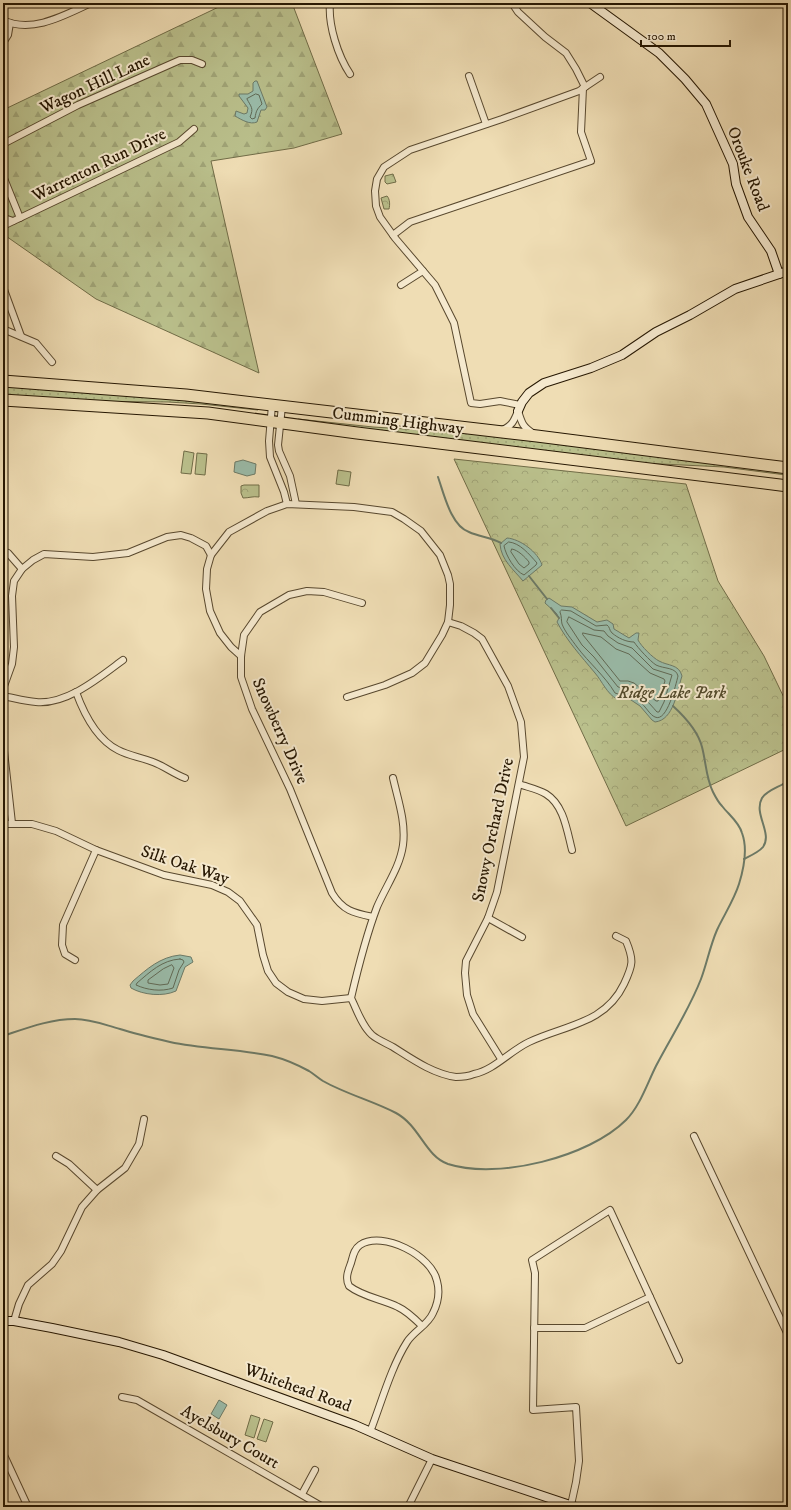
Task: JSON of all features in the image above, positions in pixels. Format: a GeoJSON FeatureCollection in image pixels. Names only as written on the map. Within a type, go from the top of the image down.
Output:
{"type":"FeatureCollection","features":[{"type":"Feature","properties":{"kind":"highway","name":"Cumming Highway"},"geometry":{"type":"LineString","coordinates":[[3,381],[186,395],[497,431],[788,468]]}},
{"type":"Feature","properties":{"kind":"highway","name":"Cumming Highway"},"geometry":{"type":"LineString","coordinates":[[3,400],[208,413],[357,433],[788,486]]}},
{"type":"Feature","properties":{"kind":"street"},"geometry":{"type":"LineString","coordinates":[[3,20],[10,23],[31,24],[46,22],[91,3]]}},
{"type":"Feature","properties":{"kind":"street"},"geometry":{"type":"LineString","coordinates":[[330,3],[332,28],[342,62],[350,74]]}},
{"type":"Feature","properties":{"kind":"street"},"geometry":{"type":"LineString","coordinates":[[393,235],[410,222],[591,161],[582,140],[581,132],[584,88],[576,69],[566,53],[545,37],[518,12],[512,3]]}},
{"type":"Feature","properties":{"kind":"street","name":"Orouke Road"},"geometry":{"type":"LineString","coordinates":[[590,3],[659,53],[685,79],[706,104],[733,164],[736,184],[748,217],[771,251],[780,274]]}},
{"type":"Feature","properties":{"kind":"street"},"geometry":{"type":"LineString","coordinates":[[3,43],[8,35],[10,23]]}},
{"type":"Feature","properties":{"kind":"street","name":"Wagon Hill Lane"},"geometry":{"type":"LineString","coordinates":[[3,144],[78,105],[180,60],[192,60],[202,64]]}},
{"type":"Feature","properties":{"kind":"street"},"geometry":{"type":"LineString","coordinates":[[469,76],[486,124]]}},
{"type":"Feature","properties":{"kind":"street"},"geometry":{"type":"LineString","coordinates":[[519,408],[500,400],[480,404],[470,403],[454,323],[435,285],[393,235],[380,217],[376,206],[375,191],[378,179],[384,167],[410,150],[572,94],[600,77]]}},
{"type":"Feature","properties":{"kind":"street","name":"Warrenton Run Drive"},"geometry":{"type":"LineString","coordinates":[[3,226],[179,142],[194,129]]}},
{"type":"Feature","properties":{"kind":"street"},"geometry":{"type":"LineString","coordinates":[[3,176],[20,218]]}},
{"type":"Feature","properties":{"kind":"street","name":"Warrenton Run Drive"},"geometry":{"type":"LineString","coordinates":[[3,220],[7,219],[13,221]]}},
{"type":"Feature","properties":{"kind":"street"},"geometry":{"type":"LineString","coordinates":[[401,285],[423,271]]}},
{"type":"Feature","properties":{"kind":"street"},"geometry":{"type":"LineString","coordinates":[[497,431],[508,427],[513,423],[519,408],[529,393],[544,383],[591,368],[622,355],[656,332],[735,290],[788,271]]}},
{"type":"Feature","properties":{"kind":"street"},"geometry":{"type":"LineString","coordinates":[[3,287],[21,336]]}},
{"type":"Feature","properties":{"kind":"street"},"geometry":{"type":"LineString","coordinates":[[3,329],[36,343],[52,362]]}},
{"type":"Feature","properties":{"kind":"street"},"geometry":{"type":"LineString","coordinates":[[277,406],[276,421],[279,451],[290,476],[296,504]]}},
{"type":"Feature","properties":{"kind":"street"},"geometry":{"type":"LineString","coordinates":[[277,406],[276,421],[269,441],[270,457],[284,492],[286,504]]}},
{"type":"Feature","properties":{"kind":"street"},"geometry":{"type":"LineString","coordinates":[[519,408],[522,424],[537,436]]}},
{"type":"Feature","properties":{"kind":"street"},"geometry":{"type":"LineString","coordinates":[[273,463],[283,460]]}},
{"type":"Feature","properties":{"kind":"street"},"geometry":{"type":"LineString","coordinates":[[241,656],[231,647],[220,633],[210,612],[206,589],[207,569],[212,555],[229,532],[267,511],[286,504],[354,507],[392,512],[421,531],[440,554],[448,575],[450,605],[448,622],[425,663],[412,673],[385,685],[346,698]]}},
{"type":"Feature","properties":{"kind":"street"},"geometry":{"type":"LineString","coordinates":[[3,689],[12,664],[14,647],[12,596],[14,581],[22,569],[33,560],[44,554],[93,557],[128,553],[167,537],[181,535],[191,538],[206,546],[212,555]]}},
{"type":"Feature","properties":{"kind":"street"},"geometry":{"type":"LineString","coordinates":[[8,553],[22,569]]}},
{"type":"Feature","properties":{"kind":"street","name":"Snowberry Drive"},"geometry":{"type":"LineString","coordinates":[[362,603],[324,592],[307,591],[289,595],[260,612],[244,635],[241,656],[241,677],[252,709],[290,789],[332,893],[338,903],[351,912],[373,917]]}},
{"type":"Feature","properties":{"kind":"street","name":"Snowy Orchard Drive"},"geometry":{"type":"LineString","coordinates":[[448,622],[461,626],[482,639],[508,686],[521,722],[524,757],[497,892],[488,918],[466,961],[465,983],[467,996],[473,1014],[501,1059]]}},
{"type":"Feature","properties":{"kind":"street"},"geometry":{"type":"LineString","coordinates":[[3,696],[37,702],[53,701],[76,692],[124,660]]}},
{"type":"Feature","properties":{"kind":"street"},"geometry":{"type":"LineString","coordinates":[[76,692],[84,713],[102,739],[117,750],[152,762],[185,778]]}},
{"type":"Feature","properties":{"kind":"street"},"geometry":{"type":"LineString","coordinates":[[3,742],[12,823]]}},
{"type":"Feature","properties":{"kind":"street"},"geometry":{"type":"LineString","coordinates":[[393,778],[404,824],[403,844],[400,859],[373,917],[351,998],[363,1022],[372,1035],[421,1064],[440,1073],[458,1077],[476,1074],[528,1042],[597,1015],[609,1006],[619,994],[631,970],[632,954],[626,941],[616,936]]}},
{"type":"Feature","properties":{"kind":"street"},"geometry":{"type":"LineString","coordinates":[[519,784],[546,793],[555,801],[562,815],[572,850]]}},
{"type":"Feature","properties":{"kind":"street","name":"Silk Oak Way"},"geometry":{"type":"LineString","coordinates":[[3,824],[32,824],[164,875],[212,885],[228,892],[240,901],[257,925],[268,971],[276,983],[288,992],[304,1000],[322,1001],[351,998]]}},
{"type":"Feature","properties":{"kind":"street"},"geometry":{"type":"LineString","coordinates":[[75,960],[65,954],[62,945],[64,925],[96,850]]}},
{"type":"Feature","properties":{"kind":"street"},"geometry":{"type":"LineString","coordinates":[[488,918],[522,937]]}},
{"type":"Feature","properties":{"kind":"street"},"geometry":{"type":"LineString","coordinates":[[14,1321],[19,1304],[28,1285],[52,1264],[61,1251],[82,1207],[97,1190],[125,1168],[140,1144],[144,1119]]}},
{"type":"Feature","properties":{"kind":"street"},"geometry":{"type":"LineString","coordinates":[[694,1136],[788,1335]]}},
{"type":"Feature","properties":{"kind":"street"},"geometry":{"type":"LineString","coordinates":[[56,1156],[70,1164],[97,1190]]}},
{"type":"Feature","properties":{"kind":"street"},"geometry":{"type":"LineString","coordinates":[[574,1506],[579,1461],[576,1408],[533,1410],[535,1273],[532,1260],[610,1210],[679,1360]]}},
{"type":"Feature","properties":{"kind":"street"},"geometry":{"type":"LineString","coordinates":[[370,1432],[398,1357],[407,1341],[428,1322],[433,1314],[438,1301],[437,1280],[432,1269],[425,1260],[406,1248],[386,1242],[376,1241],[368,1241],[359,1245],[354,1252],[346,1277],[349,1286],[366,1296],[397,1306],[422,1326]]}},
{"type":"Feature","properties":{"kind":"street"},"geometry":{"type":"LineString","coordinates":[[534,1328],[585,1328],[650,1297]]}},
{"type":"Feature","properties":{"kind":"street","name":"Whitehead Road"},"geometry":{"type":"LineString","coordinates":[[3,1321],[14,1321],[119,1342],[163,1354],[370,1432],[432,1459],[574,1506]]}},
{"type":"Feature","properties":{"kind":"street","name":"Ayelsbury Court"},"geometry":{"type":"LineString","coordinates":[[122,1397],[137,1400],[323,1507]]}},
{"type":"Feature","properties":{"kind":"street"},"geometry":{"type":"LineString","coordinates":[[3,1453],[28,1507]]}},
{"type":"Feature","properties":{"kind":"street"},"geometry":{"type":"LineString","coordinates":[[408,1507],[432,1459]]}},
{"type":"Feature","properties":{"kind":"street"},"geometry":{"type":"LineString","coordinates":[[302,1494],[315,1470]]}},
{"type":"Feature","properties":{"kind":"green space"},"geometry":{"type":"Polygon","coordinates":[[[227,3],[292,3],[342,134],[294,148],[211,161],[259,373],[96,299],[3,234],[3,110],[227,3]]]}},
{"type":"Feature","properties":{"kind":"green space"},"geometry":{"type":"Polygon","coordinates":[[[393,174],[396,182],[387,184],[385,182],[385,176],[393,174]]]}},
{"type":"Feature","properties":{"kind":"green space"},"geometry":{"type":"Polygon","coordinates":[[[387,196],[390,202],[389,209],[384,209],[381,198],[387,196]]]}},
{"type":"Feature","properties":{"kind":"green space"},"geometry":{"type":"Polygon","coordinates":[[[3,384],[258,407],[258,410],[168,402],[78,401],[3,396],[3,384]]]}},
{"type":"Feature","properties":{"kind":"green space"},"geometry":{"type":"Polygon","coordinates":[[[298,419],[373,427],[470,433],[787,471],[786,475],[724,467],[620,462],[297,422],[298,419]]]}},
{"type":"Feature","properties":{"kind":"green space"},"geometry":{"type":"Polygon","coordinates":[[[184,451],[194,453],[191,474],[181,473],[184,451]]]}},
{"type":"Feature","properties":{"kind":"green space"},"geometry":{"type":"Polygon","coordinates":[[[197,453],[207,454],[205,475],[195,474],[197,453]]]}},
{"type":"Feature","properties":{"kind":"green space","name":"Ridge Lake Park"},"geometry":{"type":"Polygon","coordinates":[[[454,459],[686,484],[718,581],[764,656],[788,706],[788,748],[626,826],[454,459]]]}},
{"type":"Feature","properties":{"kind":"green space"},"geometry":{"type":"Polygon","coordinates":[[[338,470],[351,472],[349,486],[336,484],[338,470]]]}},
{"type":"Feature","properties":{"kind":"green space"},"geometry":{"type":"Polygon","coordinates":[[[259,485],[259,497],[243,498],[241,486],[259,485]]]}},
{"type":"Feature","properties":{"kind":"green space"},"geometry":{"type":"Polygon","coordinates":[[[251,1415],[260,1418],[254,1438],[245,1435],[251,1415]]]}},
{"type":"Feature","properties":{"kind":"green space"},"geometry":{"type":"Polygon","coordinates":[[[264,1419],[273,1422],[266,1442],[257,1439],[264,1419]]]}},
{"type":"Feature","properties":{"kind":"water"},"geometry":{"type":"Polygon","coordinates":[[[257,81],[267,107],[265,110],[261,110],[257,122],[252,123],[246,122],[235,116],[236,111],[244,114],[247,113],[248,108],[239,94],[248,94],[253,91],[253,83],[257,81]]]}},
{"type":"Feature","properties":{"kind":"water"},"geometry":{"type":"Polygon","coordinates":[[[243,460],[256,464],[255,474],[247,476],[234,472],[235,462],[243,460]]]}},
{"type":"Feature","properties":{"kind":"water"},"geometry":{"type":"Polygon","coordinates":[[[507,538],[528,547],[537,555],[542,565],[523,581],[505,560],[501,550],[500,544],[507,538]]]}},
{"type":"Feature","properties":{"kind":"water"},"geometry":{"type":"Polygon","coordinates":[[[549,598],[561,606],[572,607],[597,622],[607,620],[613,624],[614,629],[629,638],[636,633],[639,633],[638,640],[651,655],[662,663],[676,667],[681,672],[682,676],[674,704],[667,716],[655,722],[640,706],[625,696],[617,699],[610,694],[598,676],[561,629],[557,622],[559,618],[556,613],[545,603],[549,598]]]}},
{"type":"Feature","properties":{"kind":"water"},"geometry":{"type":"Polygon","coordinates":[[[180,955],[191,957],[193,962],[185,967],[176,991],[159,995],[147,994],[131,988],[130,985],[133,981],[154,964],[166,958],[180,955]]]}},
{"type":"Feature","properties":{"kind":"water"},"geometry":{"type":"Polygon","coordinates":[[[219,1400],[227,1405],[219,1419],[211,1414],[219,1400]]]}},
{"type":"Feature","properties":{"kind":"waterway"},"geometry":{"type":"LineString","coordinates":[[438,477],[449,509],[457,523],[469,532],[501,543]]}},
{"type":"Feature","properties":{"kind":"waterway"},"geometry":{"type":"LineString","coordinates":[[529,576],[547,599]]}},
{"type":"Feature","properties":{"kind":"waterway"},"geometry":{"type":"LineString","coordinates":[[551,608],[559,618]]}},
{"type":"Feature","properties":{"kind":"waterway"},"geometry":{"type":"LineString","coordinates":[[3,1036],[48,1022],[66,1019],[81,1019],[98,1022],[170,1042],[277,1057],[311,1072],[332,1086],[396,1113],[411,1125],[428,1148],[440,1160],[448,1164],[468,1168],[492,1169],[517,1167],[542,1162],[590,1145],[610,1133],[626,1120],[639,1102],[696,990],[717,930],[737,890],[744,865],[745,845],[741,829],[719,803],[713,792],[707,776],[702,747],[697,735],[673,706]]}},
{"type":"Feature","properties":{"kind":"waterway"},"geometry":{"type":"LineString","coordinates":[[744,859],[759,851],[765,842],[766,836],[760,810],[762,798],[767,793],[788,781]]}}]}
